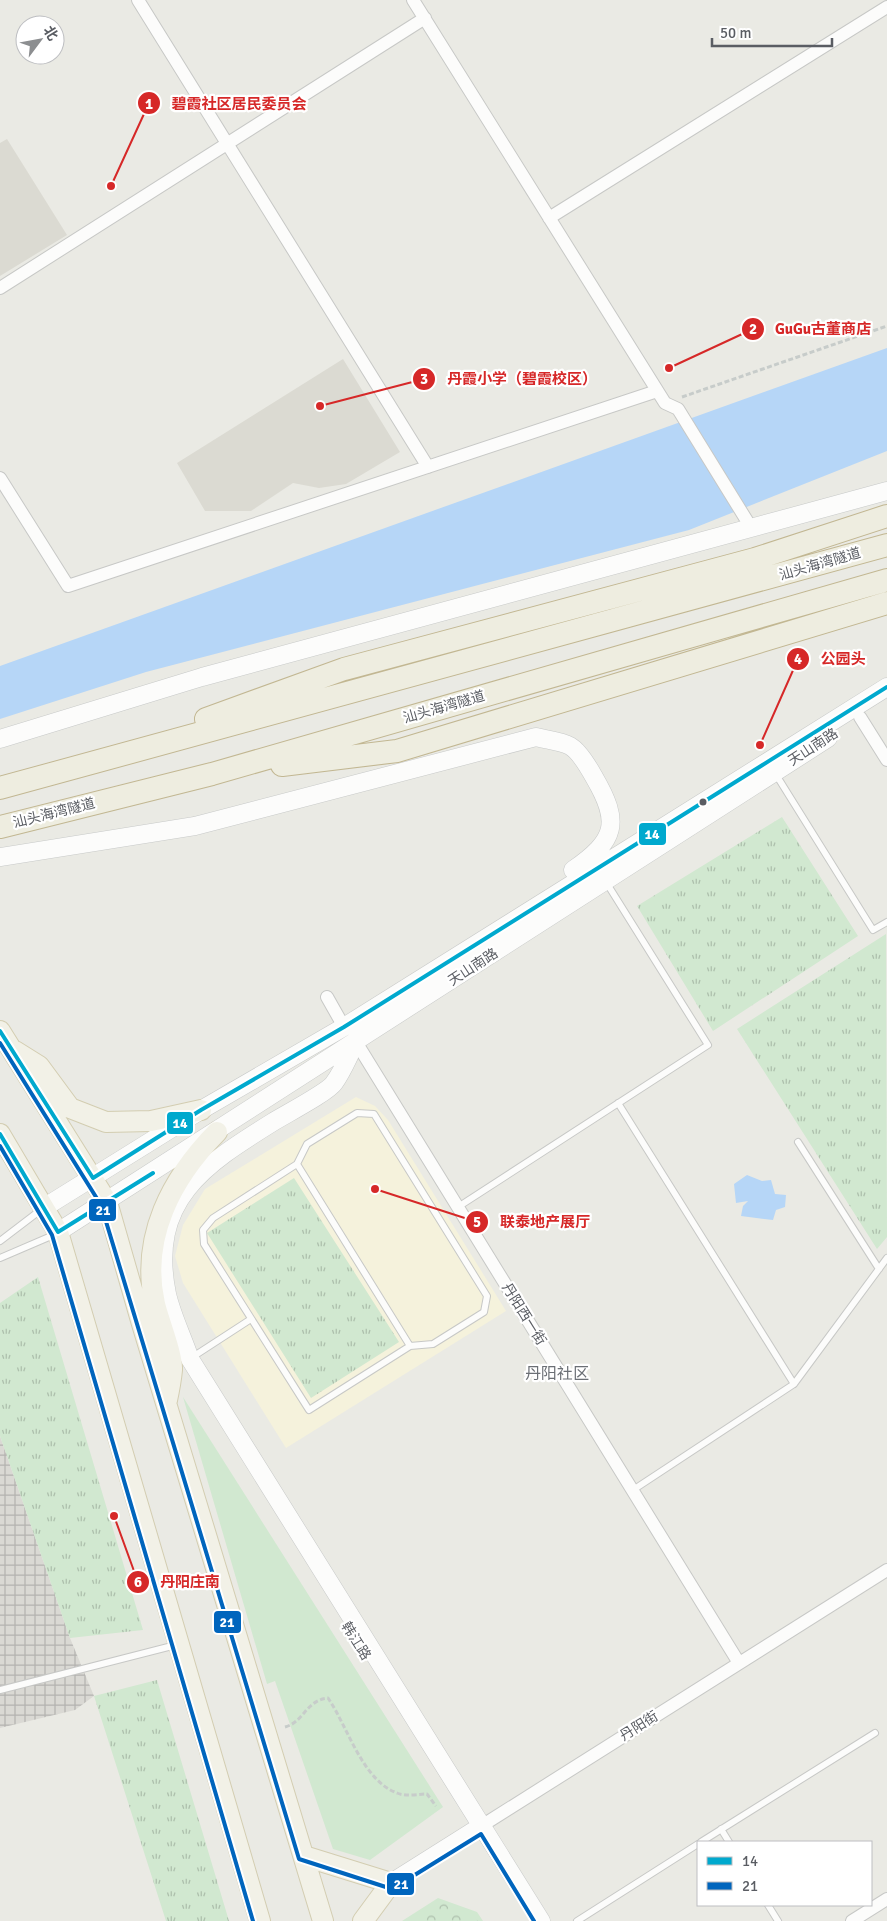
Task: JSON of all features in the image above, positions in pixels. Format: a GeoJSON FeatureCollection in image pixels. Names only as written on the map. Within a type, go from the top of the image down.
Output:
{"type":"FeatureCollection","features":[{"type":"Feature","properties":{"kind":"highway"},"geometry":{"type":"LineString","coordinates":[[46,777],[344,669],[755,559],[887,516]]}},
{"type":"Feature","properties":{"kind":"highway","name":"汕头海湾隧道"},"geometry":{"type":"LineString","coordinates":[[0,788],[46,777],[887,544]]}},
{"type":"Feature","properties":{"kind":"highway","name":"汕头海湾隧道"},"geometry":{"type":"LineString","coordinates":[[0,827],[212,774],[887,580]]}},
{"type":"Feature","properties":{"kind":"highway"},"geometry":{"type":"LineString","coordinates":[[212,774],[397,751],[887,604]]}},
{"type":"Feature","properties":{"kind":"main road"},"geometry":{"type":"LineString","coordinates":[[0,739],[202,677],[748,524],[887,491]]}},
{"type":"Feature","properties":{"kind":"main road","name":"天山南路"},"geometry":{"type":"LineString","coordinates":[[45,1207],[201,1110],[344,1027],[887,687]]}},
{"type":"Feature","properties":{"kind":"main road","name":"天山南路"},"geometry":{"type":"LineString","coordinates":[[58,1232],[217,1132],[887,701]]}},
{"type":"Feature","properties":{"kind":"main road"},"geometry":{"type":"LineString","coordinates":[[0,857],[195,826],[536,737],[571,746],[589,768],[609,807],[611,827],[608,838],[597,853],[534,896],[505,926]]}},
{"type":"Feature","properties":{"kind":"main road"},"geometry":{"type":"LineString","coordinates":[[0,1031],[107,1202],[166,1405],[323,1921]]}},
{"type":"Feature","properties":{"kind":"main road"},"geometry":{"type":"LineString","coordinates":[[190,1359],[167,1295],[162,1255],[170,1218],[184,1190],[225,1152],[334,1084],[356,1042]]}},
{"type":"Feature","properties":{"kind":"main road"},"geometry":{"type":"LineString","coordinates":[[11,1049],[40,1066],[70,1108],[106,1122],[151,1121],[201,1110]]}},
{"type":"Feature","properties":{"kind":"main road"},"geometry":{"type":"LineString","coordinates":[[166,1405],[172,1368],[154,1302],[150,1266],[154,1235],[163,1207],[175,1184],[200,1150],[217,1132]]}},
{"type":"Feature","properties":{"kind":"main road"},"geometry":{"type":"LineString","coordinates":[[0,1134],[45,1207],[58,1232],[260,1921]]}},
{"type":"Feature","properties":{"kind":"main road","name":"韩江路"},"geometry":{"type":"LineString","coordinates":[[190,1359],[478,1828],[529,1921]]}},
{"type":"Feature","properties":{"kind":"main road","name":"韩江路"},"geometry":{"type":"LineString","coordinates":[[190,1359],[200,1389],[478,1828],[541,1921]]}},
{"type":"Feature","properties":{"kind":"main road","name":"丹阳街"},"geometry":{"type":"LineString","coordinates":[[391,1883],[478,1828]]}},
{"type":"Feature","properties":{"kind":"main road"},"geometry":{"type":"LineString","coordinates":[[304,1856],[391,1883],[363,1921]]}},
{"type":"Feature","properties":{"kind":"street"},"geometry":{"type":"LineString","coordinates":[[138,0],[428,467]]}},
{"type":"Feature","properties":{"kind":"street"},"geometry":{"type":"LineString","coordinates":[[413,0],[665,403],[678,408],[748,524]]}},
{"type":"Feature","properties":{"kind":"street"},"geometry":{"type":"LineString","coordinates":[[549,218],[887,7]]}},
{"type":"Feature","properties":{"kind":"street"},"geometry":{"type":"LineString","coordinates":[[0,288],[425,18]]}},
{"type":"Feature","properties":{"kind":"street"},"geometry":{"type":"LineString","coordinates":[[0,478],[68,586],[658,391]]}},
{"type":"Feature","properties":{"kind":"street"},"geometry":{"type":"LineString","coordinates":[[860,717],[887,760]]}},
{"type":"Feature","properties":{"kind":"street"},"geometry":{"type":"LineString","coordinates":[[327,997],[344,1027]]}},
{"type":"Feature","properties":{"kind":"street","name":"丹阳西一街"},"geometry":{"type":"LineString","coordinates":[[356,1042],[739,1663]]}},
{"type":"Feature","properties":{"kind":"street","name":"丹阳街"},"geometry":{"type":"LineString","coordinates":[[478,1828],[887,1570]]}},
{"type":"Feature","properties":{"kind":"street"},"geometry":{"type":"LineString","coordinates":[[852,1921],[887,1899]]}},
{"type":"Feature","properties":{"kind":"lane"},"geometry":{"type":"LineString","coordinates":[[774,772],[873,930],[887,922]]}},
{"type":"Feature","properties":{"kind":"lane"},"geometry":{"type":"LineString","coordinates":[[458,1207],[708,1045],[606,881]]}},
{"type":"Feature","properties":{"kind":"lane"},"geometry":{"type":"LineString","coordinates":[[618,1103],[794,1384]]}},
{"type":"Feature","properties":{"kind":"lane"},"geometry":{"type":"LineString","coordinates":[[357,1113],[374,1114],[487,1296],[484,1312],[433,1344],[410,1346],[309,1410],[204,1244],[203,1230],[214,1218],[297,1164],[307,1144],[357,1113]]}},
{"type":"Feature","properties":{"kind":"lane"},"geometry":{"type":"LineString","coordinates":[[798,1142],[879,1269]]}},
{"type":"Feature","properties":{"kind":"lane"},"geometry":{"type":"LineString","coordinates":[[297,1164],[410,1346]]}},
{"type":"Feature","properties":{"kind":"lane"},"geometry":{"type":"LineString","coordinates":[[0,1241],[45,1207]]}},
{"type":"Feature","properties":{"kind":"lane"},"geometry":{"type":"LineString","coordinates":[[0,1258],[58,1232]]}},
{"type":"Feature","properties":{"kind":"lane"},"geometry":{"type":"LineString","coordinates":[[633,1490],[794,1384],[887,1258]]}},
{"type":"Feature","properties":{"kind":"lane"},"geometry":{"type":"LineString","coordinates":[[190,1359],[251,1319]]}},
{"type":"Feature","properties":{"kind":"lane"},"geometry":{"type":"LineString","coordinates":[[0,1690],[179,1644]]}},
{"type":"Feature","properties":{"kind":"lane"},"geometry":{"type":"LineString","coordinates":[[702,1841],[875,1733]]}},
{"type":"Feature","properties":{"kind":"lane"},"geometry":{"type":"LineString","coordinates":[[721,1829],[728,1841]]}},
{"type":"Feature","properties":{"kind":"lane"},"geometry":{"type":"LineString","coordinates":[[577,1921],[697,1844]]}},
{"type":"Feature","properties":{"kind":"lane"},"geometry":{"type":"LineString","coordinates":[[769,1906],[778,1921]]}},
{"type":"Feature","properties":{"kind":"path"},"geometry":{"type":"LineString","coordinates":[[665,403],[887,326]]}},
{"type":"Feature","properties":{"kind":"path"},"geometry":{"type":"LineString","coordinates":[[285,1728],[300,1719],[307,1708],[313,1703],[328,1698],[355,1748],[378,1781],[398,1794],[428,1794],[436,1806]]}},
{"type":"Feature","properties":{"kind":"shaded area"},"geometry":{"type":"Polygon","coordinates":[[[7,139],[67,235],[0,276],[0,143],[7,139]]]}},
{"type":"Feature","properties":{"kind":"shaded area"},"geometry":{"type":"Polygon","coordinates":[[[343,359],[400,452],[346,484],[319,488],[293,483],[251,511],[205,511],[177,463],[343,359]]]}},
{"type":"Feature","properties":{"kind":"shaded area"},"geometry":{"type":"Polygon","coordinates":[[[356,1097],[375,1106],[388,1120],[506,1311],[286,1448],[183,1283],[175,1256],[183,1225],[205,1189],[356,1097]]]}},
{"type":"Feature","properties":{"kind":"shaded area"},"geometry":{"type":"Polygon","coordinates":[[[0,1436],[70,1638],[94,1696],[75,1710],[0,1728],[0,1436]]]}},
{"type":"Feature","properties":{"kind":"green space"},"geometry":{"type":"Polygon","coordinates":[[[782,817],[858,936],[713,1031],[637,906],[782,817]]]}},
{"type":"Feature","properties":{"kind":"green space"},"geometry":{"type":"Polygon","coordinates":[[[886,934],[887,1237],[877,1249],[737,1029],[886,934]]]}},
{"type":"Feature","properties":{"kind":"green space"},"geometry":{"type":"Polygon","coordinates":[[[294,1178],[399,1342],[311,1398],[207,1233],[294,1178]]]}},
{"type":"Feature","properties":{"kind":"green space"},"geometry":{"type":"Polygon","coordinates":[[[38,1277],[143,1630],[70,1638],[0,1436],[0,1303],[38,1277]]]}},
{"type":"Feature","properties":{"kind":"green space"},"geometry":{"type":"Polygon","coordinates":[[[183,1397],[443,1807],[370,1860],[333,1849],[275,1681],[267,1684],[183,1397]]]}},
{"type":"Feature","properties":{"kind":"green space"},"geometry":{"type":"Polygon","coordinates":[[[157,1680],[229,1921],[166,1921],[94,1696],[157,1680]]]}},
{"type":"Feature","properties":{"kind":"green space"},"geometry":{"type":"Polygon","coordinates":[[[438,1898],[477,1912],[483,1921],[402,1921],[438,1898]]]}},
{"type":"Feature","properties":{"kind":"green space"},"geometry":{"type":"Polygon","coordinates":[[[446,1902],[479,1921],[413,1921],[446,1902]]]}},
{"type":"Feature","properties":{"kind":"water"},"geometry":{"type":"Polygon","coordinates":[[[887,348],[887,451],[689,530],[146,672],[0,719],[0,666],[887,348]]]}},
{"type":"Feature","properties":{"kind":"water"},"geometry":{"type":"Polygon","coordinates":[[[747,1175],[762,1181],[771,1180],[775,1194],[786,1195],[785,1207],[776,1210],[773,1220],[741,1216],[743,1206],[748,1201],[736,1203],[734,1184],[747,1175]]]}},
{"type":"Feature","properties":{"kind":"transit line","name":"14"},"geometry":{"type":"LineString","coordinates":[[0,1031],[93,1178],[201,1110],[344,1027],[887,687]]}},
{"type":"Feature","properties":{"kind":"transit line","name":"21"},"geometry":{"type":"LineString","coordinates":[[0,1043],[101,1205],[299,1859],[392,1889],[481,1834],[534,1921]]}},
{"type":"Feature","properties":{"kind":"transit line","name":"14"},"geometry":{"type":"LineString","coordinates":[[0,1134],[58,1232],[153,1173]]}},
{"type":"Feature","properties":{"kind":"transit line","name":"21"},"geometry":{"type":"LineString","coordinates":[[0,1146],[52,1235],[253,1921]]}},
{"type":"Feature","properties":{"kind":"place","name":"碧霞社区居民委员会"},"geometry":{"type":"Point","coordinates":[111,186]}},
{"type":"Feature","properties":{"kind":"place","name":"GuGu古董商店"},"geometry":{"type":"Point","coordinates":[669,368]}},
{"type":"Feature","properties":{"kind":"place","name":"丹霞小学（碧霞校区）"},"geometry":{"type":"Point","coordinates":[320,406]}},
{"type":"Feature","properties":{"kind":"place","name":"公园头"},"geometry":{"type":"Point","coordinates":[760,745]}},
{"type":"Feature","properties":{"kind":"place","name":"联泰地产展厅"},"geometry":{"type":"Point","coordinates":[375,1189]}},
{"type":"Feature","properties":{"kind":"place","name":"丹阳庄南"},"geometry":{"type":"Point","coordinates":[114,1516]}},
{"type":"Feature","properties":{"kind":"district","name":"丹阳社区"},"geometry":{"type":"Point","coordinates":[557,1374]}}]}
